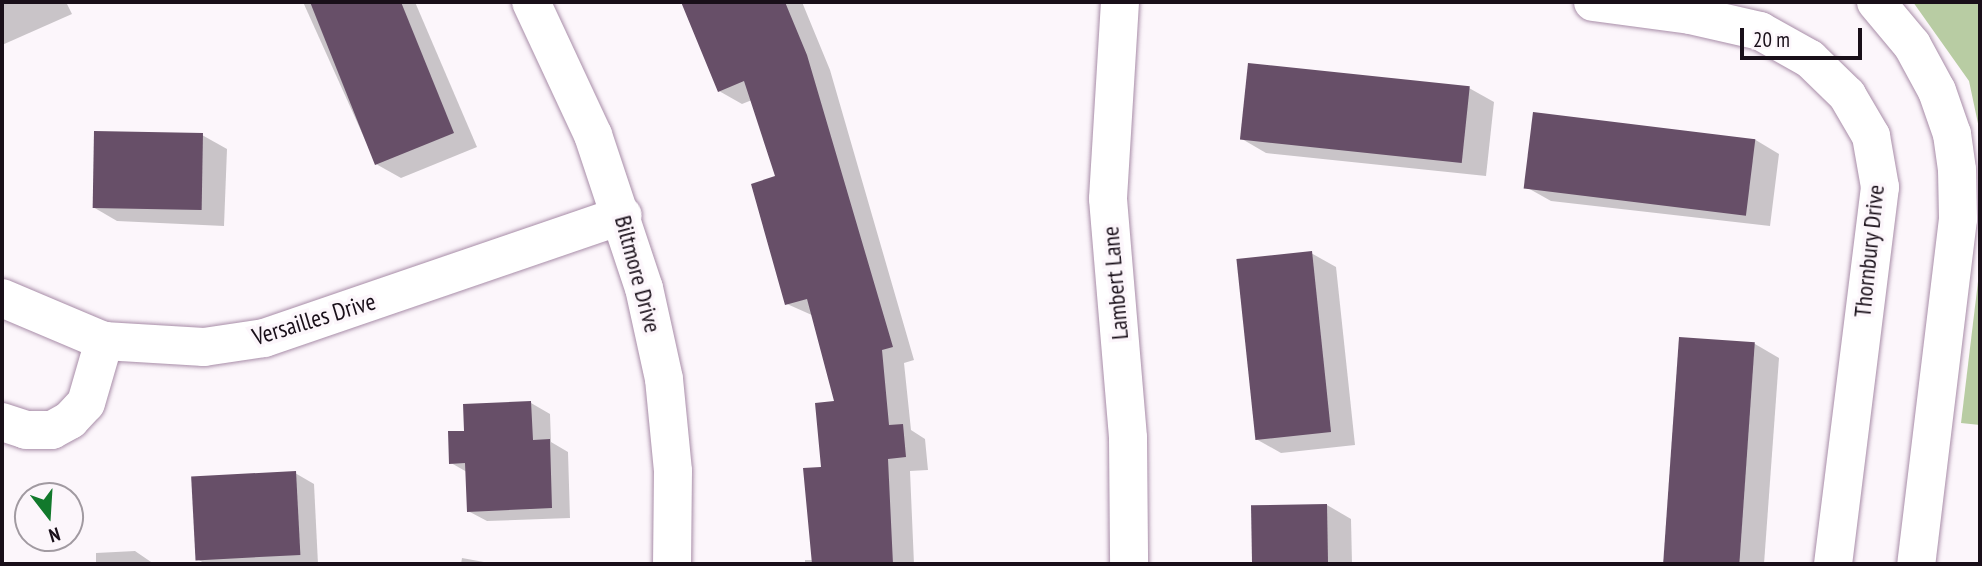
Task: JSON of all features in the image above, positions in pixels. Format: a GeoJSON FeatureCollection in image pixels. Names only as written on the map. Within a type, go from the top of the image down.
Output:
{"type":"FeatureCollection","features":[{"type":"Feature","properties":{"kind":"street","name":"Biltmore Drive"},"geometry":{"type":"LineString","coordinates":[[531,2],[593,135],[623,215],[664,379],[673,471],[672,564]]}},
{"type":"Feature","properties":{"kind":"street","name":"Lambert Lane"},"geometry":{"type":"LineString","coordinates":[[1120,2],[1108,199],[1128,438],[1129,564]]}},
{"type":"Feature","properties":{"kind":"street","name":"Thornbury Drive"},"geometry":{"type":"LineString","coordinates":[[1593,2],[1690,15],[1760,31],[1810,59],[1847,95],[1871,136],[1880,187],[1833,564]]}},
{"type":"Feature","properties":{"kind":"street"},"geometry":{"type":"LineString","coordinates":[[1876,2],[1912,46],[1937,91],[1952,134],[1958,170],[1958,219],[1916,564]]}},
{"type":"Feature","properties":{"kind":"street","name":"Versailles Drive"},"geometry":{"type":"LineString","coordinates":[[5,308],[104,341],[205,347],[264,338],[623,215]]}},
{"type":"Feature","properties":{"kind":"street"},"geometry":{"type":"LineString","coordinates":[[2,422],[26,430],[52,430],[70,421],[86,403],[104,341]]}},
{"type":"Feature","properties":{"kind":"green space"},"geometry":{"type":"Polygon","coordinates":[[[1913,2],[1980,2],[1980,133],[1969,81],[1913,2]]]}},
{"type":"Feature","properties":{"kind":"green space"},"geometry":{"type":"Polygon","coordinates":[[[1980,265],[1980,425],[1961,423],[1980,265]]]}},
{"type":"Feature","properties":{"kind":"building"},"geometry":{"type":"Polygon","coordinates":[[[310,2],[401,2],[454,133],[375,165],[310,2]]]}},
{"type":"Feature","properties":{"kind":"building"},"geometry":{"type":"Polygon","coordinates":[[[681,2],[785,2],[807,55],[893,347],[882,350],[889,425],[903,424],[906,457],[888,459],[893,564],[812,564],[803,468],[821,467],[815,403],[834,401],[807,299],[785,305],[751,184],[775,176],[744,81],[718,92],[681,2]]]}},
{"type":"Feature","properties":{"kind":"building"},"geometry":{"type":"Polygon","coordinates":[[[1248,63],[1470,86],[1462,163],[1240,140],[1248,63]]]}},
{"type":"Feature","properties":{"kind":"building"},"geometry":{"type":"Polygon","coordinates":[[[1533,112],[1755,139],[1746,216],[1524,188],[1533,112]]]}},
{"type":"Feature","properties":{"kind":"building"},"geometry":{"type":"Polygon","coordinates":[[[94,131],[203,133],[202,210],[93,208],[94,131]]]}},
{"type":"Feature","properties":{"kind":"building"},"geometry":{"type":"Polygon","coordinates":[[[1312,251],[1331,432],[1255,440],[1236,259],[1312,251]]]}},
{"type":"Feature","properties":{"kind":"building"},"geometry":{"type":"Polygon","coordinates":[[[1679,337],[1755,342],[1739,564],[1663,564],[1679,337]]]}},
{"type":"Feature","properties":{"kind":"building"},"geometry":{"type":"Polygon","coordinates":[[[531,401],[533,440],[550,439],[552,508],[467,512],[465,463],[449,464],[448,431],[464,431],[463,404],[531,401]]]}},
{"type":"Feature","properties":{"kind":"building"},"geometry":{"type":"Polygon","coordinates":[[[296,471],[300,555],[196,560],[191,476],[296,471]]]}},
{"type":"Feature","properties":{"kind":"building"},"geometry":{"type":"Polygon","coordinates":[[[1327,504],[1328,564],[1252,564],[1251,505],[1327,504]]]}}]}
